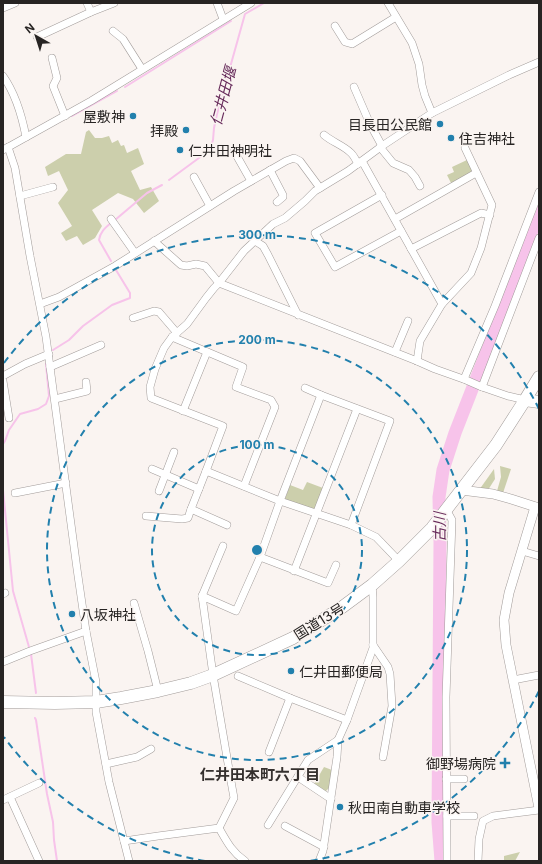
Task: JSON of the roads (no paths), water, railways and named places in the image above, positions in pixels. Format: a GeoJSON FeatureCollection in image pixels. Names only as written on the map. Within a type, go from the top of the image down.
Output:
{"type":"FeatureCollection","features":[{"type":"Feature","properties":{"kind":"main road","name":"国道13号"},"geometry":{"type":"LineString","coordinates":[[3,702],[96,702],[158,691],[190,683],[213,675],[293,638],[341,608],[372,585],[432,528],[496,445],[539,377]]}},
{"type":"Feature","properties":{"kind":"main road"},"geometry":{"type":"LineString","coordinates":[[525,400],[539,402]]}},
{"type":"Feature","properties":{"kind":"street"},"geometry":{"type":"LineString","coordinates":[[3,8],[15,3]]}},
{"type":"Feature","properties":{"kind":"street"},"geometry":{"type":"LineString","coordinates":[[87,3],[91,12]]}},
{"type":"Feature","properties":{"kind":"street"},"geometry":{"type":"LineString","coordinates":[[37,37],[114,3]]}},
{"type":"Feature","properties":{"kind":"street"},"geometry":{"type":"LineString","coordinates":[[217,3],[223,19]]}},
{"type":"Feature","properties":{"kind":"street"},"geometry":{"type":"LineString","coordinates":[[129,861],[106,764],[96,712],[96,682],[86,631],[49,354],[15,168],[5,148],[66,116],[251,3]]}},
{"type":"Feature","properties":{"kind":"street"},"geometry":{"type":"LineString","coordinates":[[388,3],[412,43],[419,64],[425,96],[432,113]]}},
{"type":"Feature","properties":{"kind":"street"},"geometry":{"type":"LineString","coordinates":[[335,26],[345,42],[352,44],[396,17]]}},
{"type":"Feature","properties":{"kind":"street"},"geometry":{"type":"LineString","coordinates":[[113,31],[123,39],[142,69]]}},
{"type":"Feature","properties":{"kind":"street"},"geometry":{"type":"LineString","coordinates":[[52,58],[57,78],[53,86],[66,116]]}},
{"type":"Feature","properties":{"kind":"street"},"geometry":{"type":"LineString","coordinates":[[146,516],[188,518],[223,426],[151,398],[150,387],[155,369],[164,348],[187,324],[244,251],[273,224],[284,218],[315,191],[432,113],[539,62]]}},
{"type":"Feature","properties":{"kind":"street"},"geometry":{"type":"LineString","coordinates":[[3,76],[12,91],[24,124],[26,137]]}},
{"type":"Feature","properties":{"kind":"street"},"geometry":{"type":"LineString","coordinates":[[354,87],[381,146],[393,163],[409,170],[420,186]]}},
{"type":"Feature","properties":{"kind":"street"},"geometry":{"type":"LineString","coordinates":[[324,135],[329,140],[340,145],[351,153],[360,162],[382,195],[442,304]]}},
{"type":"Feature","properties":{"kind":"street"},"geometry":{"type":"LineString","coordinates":[[417,361],[420,341],[442,304],[471,272],[481,248],[490,215],[492,205],[465,148]]}},
{"type":"Feature","properties":{"kind":"street"},"geometry":{"type":"LineString","coordinates":[[234,151],[251,181]]}},
{"type":"Feature","properties":{"kind":"street"},"geometry":{"type":"LineString","coordinates":[[40,304],[59,297],[115,266],[210,206],[286,161],[294,158],[300,161],[320,188]]}},
{"type":"Feature","properties":{"kind":"street"},"geometry":{"type":"LineString","coordinates":[[270,170],[283,195],[283,198],[277,202]]}},
{"type":"Feature","properties":{"kind":"street"},"geometry":{"type":"LineString","coordinates":[[395,219],[476,173]]}},
{"type":"Feature","properties":{"kind":"street"},"geometry":{"type":"LineString","coordinates":[[194,178],[210,206]]}},
{"type":"Feature","properties":{"kind":"street"},"geometry":{"type":"LineString","coordinates":[[20,196],[53,187]]}},
{"type":"Feature","properties":{"kind":"street"},"geometry":{"type":"LineString","coordinates":[[465,380],[539,192]]}},
{"type":"Feature","properties":{"kind":"street"},"geometry":{"type":"LineString","coordinates":[[382,195],[315,232],[335,267],[402,231]]}},
{"type":"Feature","properties":{"kind":"street"},"geometry":{"type":"LineString","coordinates":[[411,249],[481,213],[490,215]]}},
{"type":"Feature","properties":{"kind":"street"},"geometry":{"type":"LineString","coordinates":[[112,222],[135,253]]}},
{"type":"Feature","properties":{"kind":"street"},"geometry":{"type":"LineString","coordinates":[[480,386],[539,238]]}},
{"type":"Feature","properties":{"kind":"street"},"geometry":{"type":"LineString","coordinates":[[255,240],[263,246],[298,315]]}},
{"type":"Feature","properties":{"kind":"street"},"geometry":{"type":"LineString","coordinates":[[154,241],[181,265],[187,266],[196,264],[205,266],[220,283],[435,369],[508,396],[525,400]]}},
{"type":"Feature","properties":{"kind":"street"},"geometry":{"type":"LineString","coordinates":[[133,318],[154,310],[159,312],[175,335],[207,352],[243,367],[236,387],[271,400],[275,407],[244,486]]}},
{"type":"Feature","properties":{"kind":"street"},"geometry":{"type":"LineString","coordinates":[[395,352],[408,321]]}},
{"type":"Feature","properties":{"kind":"street"},"geometry":{"type":"LineString","coordinates":[[50,367],[102,345]]}},
{"type":"Feature","properties":{"kind":"street"},"geometry":{"type":"LineString","coordinates":[[183,411],[207,352]]}},
{"type":"Feature","properties":{"kind":"street"},"geometry":{"type":"LineString","coordinates":[[3,376],[25,364],[49,354]]}},
{"type":"Feature","properties":{"kind":"street"},"geometry":{"type":"LineString","coordinates":[[3,381],[9,418]]}},
{"type":"Feature","properties":{"kind":"street"},"geometry":{"type":"LineString","coordinates":[[54,399],[87,391],[86,382]]}},
{"type":"Feature","properties":{"kind":"street"},"geometry":{"type":"LineString","coordinates":[[305,388],[390,421],[351,525]]}},
{"type":"Feature","properties":{"kind":"street"},"geometry":{"type":"LineString","coordinates":[[202,596],[236,611],[260,557],[280,500],[321,395]]}},
{"type":"Feature","properties":{"kind":"street"},"geometry":{"type":"LineString","coordinates":[[294,571],[357,409]]}},
{"type":"Feature","properties":{"kind":"street"},"geometry":{"type":"LineString","coordinates":[[159,491],[174,452]]}},
{"type":"Feature","properties":{"kind":"street"},"geometry":{"type":"LineString","coordinates":[[152,469],[199,489]]}},
{"type":"Feature","properties":{"kind":"street"},"geometry":{"type":"LineString","coordinates":[[206,471],[280,500],[351,525],[376,537],[399,561]]}},
{"type":"Feature","properties":{"kind":"street"},"geometry":{"type":"LineString","coordinates":[[15,493],[66,483]]}},
{"type":"Feature","properties":{"kind":"street"},"geometry":{"type":"LineString","coordinates":[[461,490],[493,494],[537,508],[509,593],[504,620],[506,645],[539,809],[493,816],[483,821],[479,839],[478,861]]}},
{"type":"Feature","properties":{"kind":"street"},"geometry":{"type":"LineString","coordinates":[[191,509],[228,525]]}},
{"type":"Feature","properties":{"kind":"street"},"geometry":{"type":"LineString","coordinates":[[446,510],[452,520],[446,697],[447,861]]}},
{"type":"Feature","properties":{"kind":"street"},"geometry":{"type":"LineString","coordinates":[[219,828],[234,798],[213,675],[202,596],[223,546]]}},
{"type":"Feature","properties":{"kind":"street"},"geometry":{"type":"LineString","coordinates":[[522,551],[539,556]]}},
{"type":"Feature","properties":{"kind":"street"},"geometry":{"type":"LineString","coordinates":[[260,557],[328,583],[336,565]]}},
{"type":"Feature","properties":{"kind":"street"},"geometry":{"type":"LineString","coordinates":[[319,861],[324,852],[338,754],[338,740],[347,720],[373,648],[372,585]]}},
{"type":"Feature","properties":{"kind":"street"},"geometry":{"type":"LineString","coordinates":[[134,603],[158,691]]}},
{"type":"Feature","properties":{"kind":"street"},"geometry":{"type":"LineString","coordinates":[[3,662],[86,631]]}},
{"type":"Feature","properties":{"kind":"street"},"geometry":{"type":"LineString","coordinates":[[373,645],[388,667],[390,674],[392,706],[383,757]]}},
{"type":"Feature","properties":{"kind":"street"},"geometry":{"type":"LineString","coordinates":[[513,680],[539,675]]}},
{"type":"Feature","properties":{"kind":"street"},"geometry":{"type":"LineString","coordinates":[[238,676],[347,720]]}},
{"type":"Feature","properties":{"kind":"street"},"geometry":{"type":"LineString","coordinates":[[269,752],[290,698]]}},
{"type":"Feature","properties":{"kind":"street"},"geometry":{"type":"LineString","coordinates":[[268,825],[308,760],[338,740]]}},
{"type":"Feature","properties":{"kind":"street"},"geometry":{"type":"LineString","coordinates":[[106,764],[137,757],[151,749]]}},
{"type":"Feature","properties":{"kind":"street"},"geometry":{"type":"LineString","coordinates":[[298,777],[331,799]]}},
{"type":"Feature","properties":{"kind":"street"},"geometry":{"type":"LineString","coordinates":[[446,779],[464,779]]}},
{"type":"Feature","properties":{"kind":"street"},"geometry":{"type":"LineString","coordinates":[[39,783],[6,798],[39,861]]}},
{"type":"Feature","properties":{"kind":"street"},"geometry":{"type":"LineString","coordinates":[[447,816],[474,816]]}},
{"type":"Feature","properties":{"kind":"street"},"geometry":{"type":"LineString","coordinates":[[285,826],[324,848]]}},
{"type":"Feature","properties":{"kind":"street"},"geometry":{"type":"LineString","coordinates":[[124,841],[219,828]]}},
{"type":"Feature","properties":{"kind":"street"},"geometry":{"type":"LineString","coordinates":[[219,828],[228,844],[237,855],[245,861]]}},
{"type":"Feature","properties":{"kind":"waterway","name":"仁井田堰"},"geometry":{"type":"LineString","coordinates":[[169,180],[203,155],[211,146],[217,114],[245,14],[264,3]]}},
{"type":"Feature","properties":{"kind":"waterway"},"geometry":{"type":"LineString","coordinates":[[125,87],[231,21]]}},
{"type":"Feature","properties":{"kind":"waterway"},"geometry":{"type":"LineString","coordinates":[[72,116],[117,91]]}},
{"type":"Feature","properties":{"kind":"waterway","name":"仁井田堰"},"geometry":{"type":"LineString","coordinates":[[115,220],[147,193],[162,185]]}},
{"type":"Feature","properties":{"kind":"waterway","name":"古川"},"geometry":{"type":"LineString","coordinates":[[441,861],[438,822],[439,497],[443,470],[455,433],[505,305],[539,211]]}},
{"type":"Feature","properties":{"kind":"waterway","name":"仁井田堰"},"geometry":{"type":"LineString","coordinates":[[111,223],[102,232],[99,240],[111,261]]}},
{"type":"Feature","properties":{"kind":"waterway","name":"仁井田堰"},"geometry":{"type":"LineString","coordinates":[[53,350],[69,340],[83,326],[112,305],[130,298],[130,293],[116,270]]}},
{"type":"Feature","properties":{"kind":"waterway","name":"仁井田堰"},"geometry":{"type":"LineString","coordinates":[[3,444],[9,430],[20,414],[38,409],[46,404],[49,396],[46,364]]}},
{"type":"Feature","properties":{"kind":"waterway","name":"仁井田堰"},"geometry":{"type":"LineString","coordinates":[[3,490],[13,591],[29,647]]}},
{"type":"Feature","properties":{"kind":"waterway"},"geometry":{"type":"LineString","coordinates":[[31,654],[36,693]]}},
{"type":"Feature","properties":{"kind":"waterway"},"geometry":{"type":"LineString","coordinates":[[35,718],[53,822],[57,861]]}},
{"type":"Feature","properties":{"kind":"place","name":"屋敷神"},"geometry":{"type":"Point","coordinates":[133,116]}},
{"type":"Feature","properties":{"kind":"place","name":"目長田公民館"},"geometry":{"type":"Point","coordinates":[440,124]}},
{"type":"Feature","properties":{"kind":"place","name":"拝殿"},"geometry":{"type":"Point","coordinates":[186,130]}},
{"type":"Feature","properties":{"kind":"place","name":"住吉神社"},"geometry":{"type":"Point","coordinates":[451,138]}},
{"type":"Feature","properties":{"kind":"place","name":"仁井田神明社"},"geometry":{"type":"Point","coordinates":[180,150]}},
{"type":"Feature","properties":{"kind":"place","name":"八坂神社"},"geometry":{"type":"Point","coordinates":[72,614]}},
{"type":"Feature","properties":{"kind":"place","name":"仁井田郵便局"},"geometry":{"type":"Point","coordinates":[291,671]}},
{"type":"Feature","properties":{"kind":"place","name":"御野場病院"},"geometry":{"type":"Point","coordinates":[505,763]}},
{"type":"Feature","properties":{"kind":"place","name":"秋田南自動車学校"},"geometry":{"type":"Point","coordinates":[340,807]}},
{"type":"Feature","properties":{"kind":"district","name":"仁井田本町六丁目"},"geometry":{"type":"Point","coordinates":[260,774]}}]}
